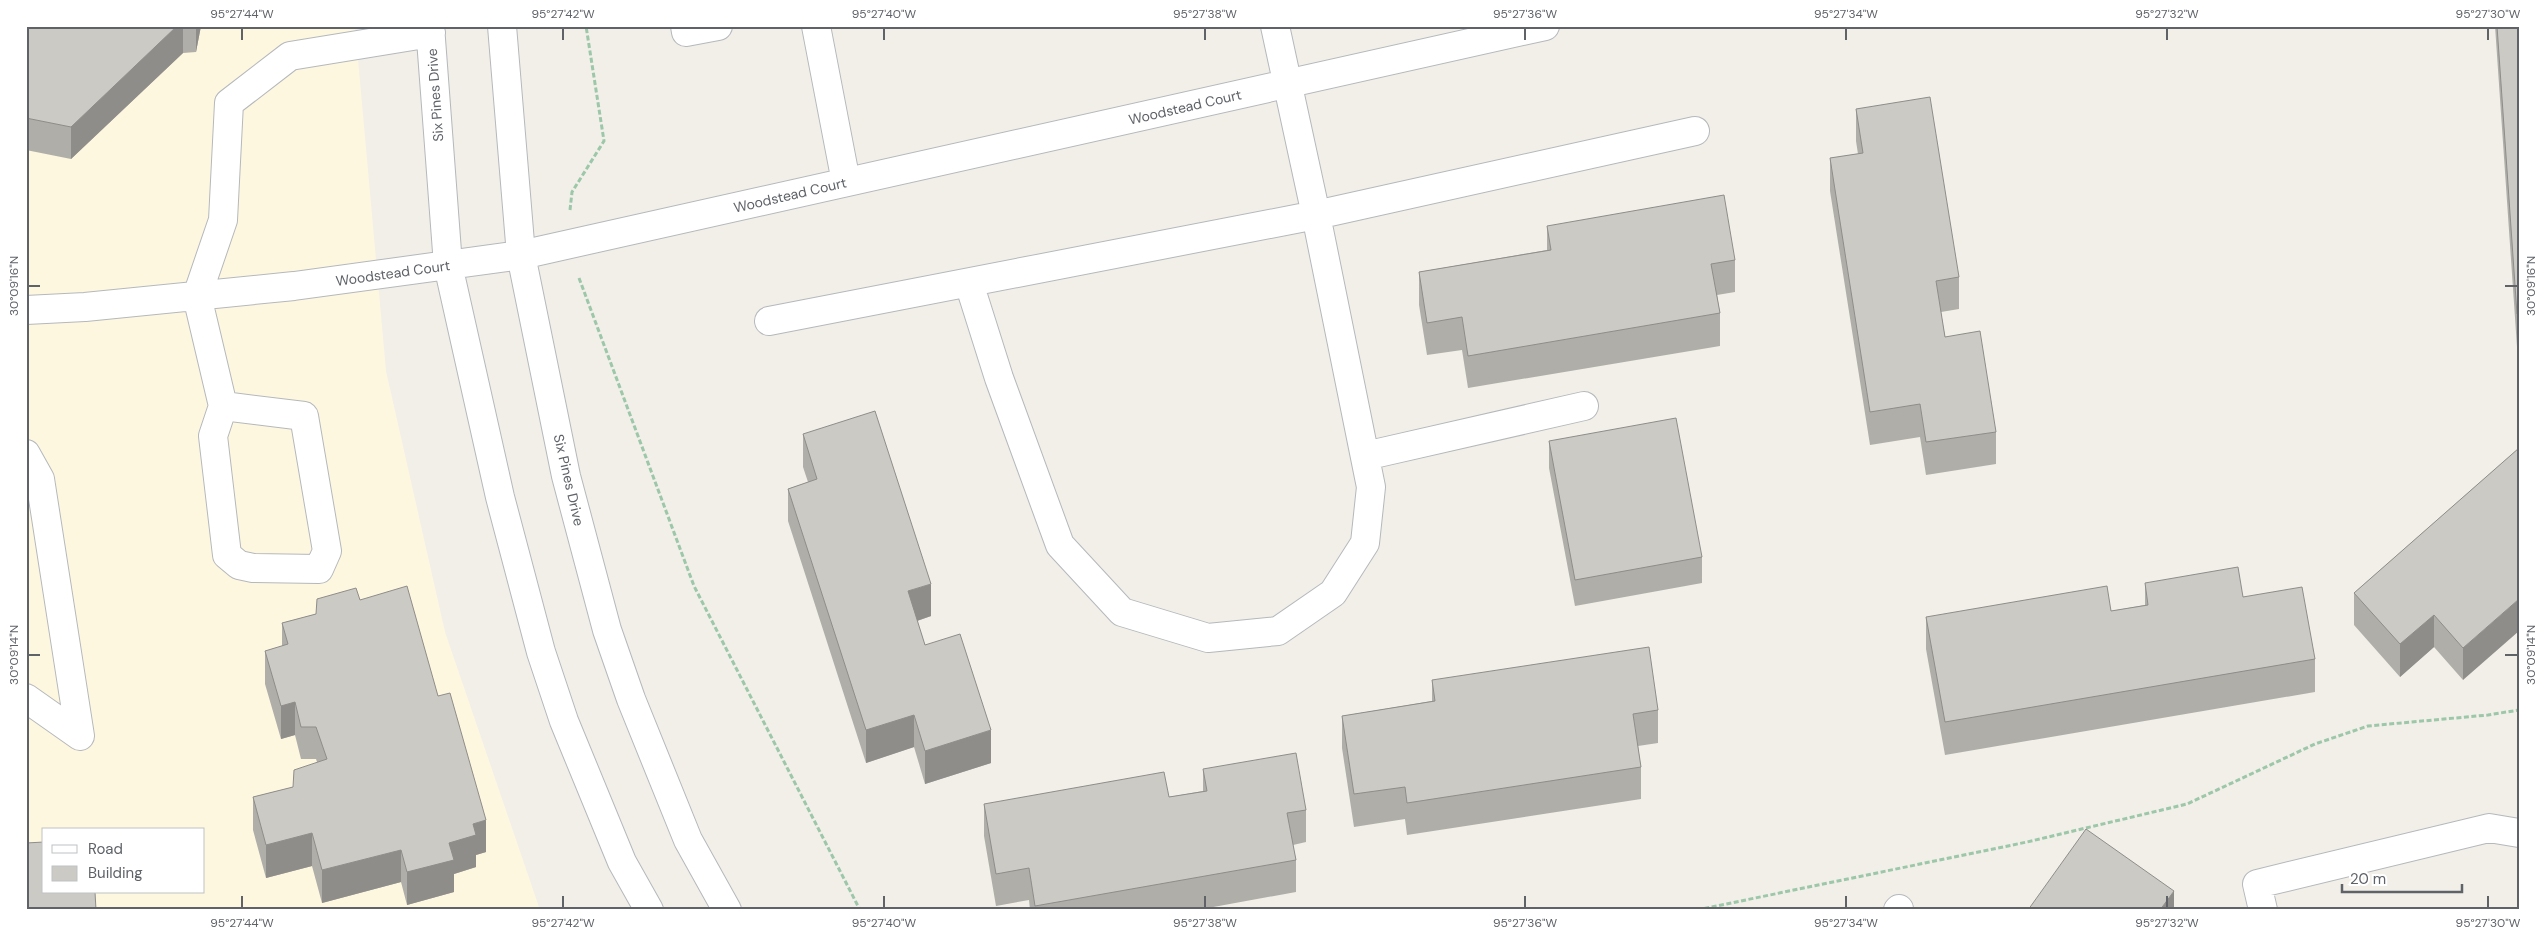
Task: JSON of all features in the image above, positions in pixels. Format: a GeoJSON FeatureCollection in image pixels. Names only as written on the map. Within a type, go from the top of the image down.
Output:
{"type":"FeatureCollection","features":[{"type":"Feature","properties":{"kind":"street","name":"Six Pines Drive"},"geometry":{"type":"LineString","coordinates":[[502,26],[522,255],[566,476],[607,630],[631,699],[688,840],[727,910]]}},
{"type":"Feature","properties":{"kind":"street"},"geometry":{"type":"LineString","coordinates":[[685,26],[686,32],[718,26]]}},
{"type":"Feature","properties":{"kind":"street"},"geometry":{"type":"LineString","coordinates":[[816,26],[846,182]]}},
{"type":"Feature","properties":{"kind":"street"},"geometry":{"type":"LineString","coordinates":[[969,283],[999,378],[1060,545],[1122,612],[1208,638],[1278,631],[1332,592],[1365,543],[1371,487],[1316,215],[1275,26]]}},
{"type":"Feature","properties":{"kind":"street","name":"Woodstead Court"},"geometry":{"type":"LineString","coordinates":[[26,310],[85,307],[294,286],[522,255],[1545,26]]}},
{"type":"Feature","properties":{"kind":"street","name":"Six Pines Drive"},"geometry":{"type":"LineString","coordinates":[[430,30],[448,266],[500,498],[540,652],[564,721],[622,862],[649,910]]}},
{"type":"Feature","properties":{"kind":"street"},"geometry":{"type":"LineString","coordinates":[[223,406],[304,416],[327,551],[319,569],[253,568],[239,565],[227,555],[213,436],[223,406],[197,296],[223,220],[229,103],[290,56],[430,30]]}},
{"type":"Feature","properties":{"kind":"street"},"geometry":{"type":"LineString","coordinates":[[769,321],[1316,215],[1695,131]]}},
{"type":"Feature","properties":{"kind":"street"},"geometry":{"type":"LineString","coordinates":[[1365,456],[1584,406]]}},
{"type":"Feature","properties":{"kind":"street"},"geometry":{"type":"LineString","coordinates":[[26,454],[40,479],[80,736],[26,698]]}},
{"type":"Feature","properties":{"kind":"street"},"geometry":{"type":"LineString","coordinates":[[2263,910],[2257,884],[2489,828],[2519,833]]}},
{"type":"Feature","properties":{"kind":"path"},"geometry":{"type":"LineString","coordinates":[[586,26],[604,141],[572,192],[566,245],[694,586],[860,910]]}},
{"type":"Feature","properties":{"kind":"path"},"geometry":{"type":"LineString","coordinates":[[1697,910],[2027,842],[2188,804],[2315,744],[2368,726],[2488,716],[2519,710]]}},
{"type":"Feature","properties":{"kind":"shaded area"},"geometry":{"type":"Polygon","coordinates":[[[26,26],[355,26],[386,371],[445,632],[540,910],[26,910],[26,26]]]}},
{"type":"Feature","properties":{"kind":"building"},"geometry":{"type":"Polygon","coordinates":[[[26,26],[177,26],[71,127],[26,118],[26,26]]]}},
{"type":"Feature","properties":{"kind":"building"},"geometry":{"type":"Polygon","coordinates":[[[2497,26],[2519,26],[2519,314],[2517,314],[2497,26]]]}},
{"type":"Feature","properties":{"kind":"building"},"geometry":{"type":"Polygon","coordinates":[[[1930,97],[1959,277],[1936,281],[1945,337],[1980,331],[1996,432],[1926,442],[1920,404],[1870,412],[1830,158],[1863,153],[1856,109],[1930,97]]]}},
{"type":"Feature","properties":{"kind":"building"},"geometry":{"type":"Polygon","coordinates":[[[1724,195],[1735,260],[1711,264],[1720,313],[1468,356],[1462,317],[1427,323],[1419,272],[1551,250],[1547,226],[1724,195]]]}},
{"type":"Feature","properties":{"kind":"building"},"geometry":{"type":"Polygon","coordinates":[[[875,411],[931,584],[908,591],[925,645],[960,634],[991,730],[925,751],[914,715],[866,730],[788,489],[817,479],[803,434],[875,411]]]}},
{"type":"Feature","properties":{"kind":"building"},"geometry":{"type":"Polygon","coordinates":[[[1676,418],[1702,557],[1575,580],[1549,441],[1676,418]]]}},
{"type":"Feature","properties":{"kind":"building"},"geometry":{"type":"Polygon","coordinates":[[[2519,448],[2519,599],[2463,648],[2434,615],[2400,644],[2354,593],[2519,448]]]}},
{"type":"Feature","properties":{"kind":"building"},"geometry":{"type":"Polygon","coordinates":[[[2238,567],[2243,597],[2302,587],[2315,659],[1945,722],[1926,617],[2107,586],[2111,611],[2148,605],[2145,583],[2238,567]]]}},
{"type":"Feature","properties":{"kind":"building"},"geometry":{"type":"Polygon","coordinates":[[[407,586],[438,696],[450,693],[486,820],[473,824],[476,835],[449,843],[454,860],[407,872],[401,850],[322,870],[312,833],[266,845],[253,797],[293,787],[294,770],[327,759],[316,727],[301,727],[295,702],[281,706],[265,651],[288,644],[282,623],[316,614],[317,599],[356,588],[360,600],[407,586]]]}},
{"type":"Feature","properties":{"kind":"building"},"geometry":{"type":"Polygon","coordinates":[[[1649,647],[1658,710],[1633,714],[1641,767],[1407,803],[1405,787],[1354,794],[1342,716],[1435,701],[1432,680],[1649,647]]]}},
{"type":"Feature","properties":{"kind":"building"},"geometry":{"type":"Polygon","coordinates":[[[1296,753],[1306,810],[1287,813],[1296,860],[1035,906],[1029,868],[996,874],[984,804],[1164,772],[1169,797],[1207,791],[1203,769],[1296,753]]]}},
{"type":"Feature","properties":{"kind":"building"},"geometry":{"type":"Polygon","coordinates":[[[2086,829],[2174,891],[2160,910],[2028,910],[2086,829]]]}},
{"type":"Feature","properties":{"kind":"building"},"geometry":{"type":"Polygon","coordinates":[[[42,842],[42,894],[95,894],[96,910],[26,910],[26,843],[42,842]]]}}]}
